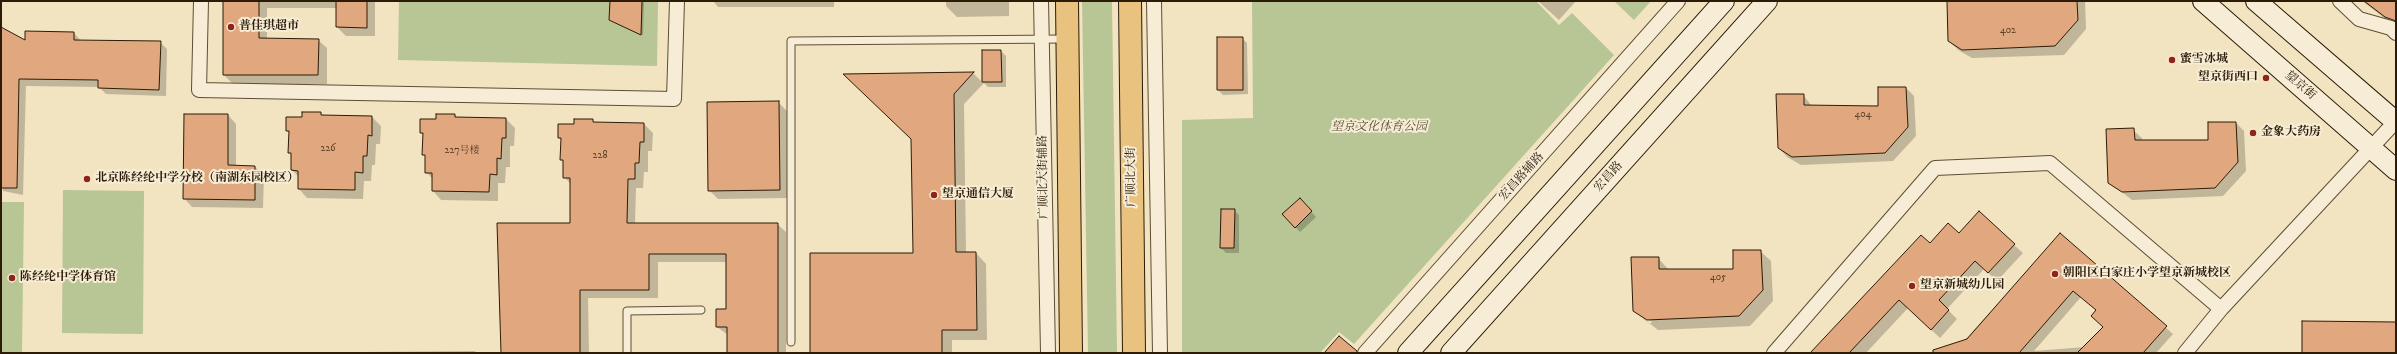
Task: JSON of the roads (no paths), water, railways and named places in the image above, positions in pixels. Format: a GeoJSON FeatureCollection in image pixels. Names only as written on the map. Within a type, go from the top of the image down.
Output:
{"type":"FeatureCollection","features":[{"type":"Feature","properties":{"kind":"main road"},"geometry":{"type":"LineString","coordinates":[[1067,1],[1071,353]]}},
{"type":"Feature","properties":{"kind":"main road","name":"广顺北大街"},"geometry":{"type":"LineString","coordinates":[[1130,1],[1134,353]]}},
{"type":"Feature","properties":{"kind":"main road"},"geometry":{"type":"LineString","coordinates":[[1408,353],[1724,1]]}},
{"type":"Feature","properties":{"kind":"main road","name":"宏昌路"},"geometry":{"type":"LineString","coordinates":[[1451,353],[1767,1]]}},
{"type":"Feature","properties":{"kind":"main road","name":"望京街"},"geometry":{"type":"LineString","coordinates":[[2204,1],[2396,170]]}},
{"type":"Feature","properties":{"kind":"main road"},"geometry":{"type":"LineString","coordinates":[[2256,1],[2396,122]]}},
{"type":"Feature","properties":{"kind":"street"},"geometry":{"type":"LineString","coordinates":[[200,1],[199,90],[674,99],[677,1]]}},
{"type":"Feature","properties":{"kind":"street","name":"广顺北大街辅路"},"geometry":{"type":"LineString","coordinates":[[1041,1],[1048,353]]}},
{"type":"Feature","properties":{"kind":"street"},"geometry":{"type":"LineString","coordinates":[[1154,1],[1160,353]]}},
{"type":"Feature","properties":{"kind":"street","name":"宏昌路辅路"},"geometry":{"type":"LineString","coordinates":[[1365,353],[1678,1]]}},
{"type":"Feature","properties":{"kind":"street"},"geometry":{"type":"LineString","coordinates":[[2340,1],[2360,19],[2390,28],[2396,33]]}},
{"type":"Feature","properties":{"kind":"street"},"geometry":{"type":"LineString","coordinates":[[2185,353],[2221,309],[2396,122]]}},
{"type":"Feature","properties":{"kind":"street"},"geometry":{"type":"LineString","coordinates":[[1774,353],[1935,168],[2050,163],[2221,309]]}},
{"type":"Feature","properties":{"kind":"lane"},"geometry":{"type":"LineString","coordinates":[[791,342],[791,41],[1068,39]]}},
{"type":"Feature","properties":{"kind":"lane"},"geometry":{"type":"LineString","coordinates":[[627,353],[627,311],[701,310]]}},
{"type":"Feature","properties":{"kind":"place","name":"普佳琪超市"},"geometry":{"type":"Point","coordinates":[231,27]}},
{"type":"Feature","properties":{"kind":"place","name":"蜜雪冰城"},"geometry":{"type":"Point","coordinates":[2172,60]}},
{"type":"Feature","properties":{"kind":"place","name":"望京街西口"},"geometry":{"type":"Point","coordinates":[2266,78]}},
{"type":"Feature","properties":{"kind":"place","name":"金象大药房"},"geometry":{"type":"Point","coordinates":[2253,133]}},
{"type":"Feature","properties":{"kind":"place","name":"北京陈经纶中学分校（南湖东园校区）"},"geometry":{"type":"Point","coordinates":[87,179]}},
{"type":"Feature","properties":{"kind":"place","name":"望京通信大厦"},"geometry":{"type":"Point","coordinates":[934,195]}},
{"type":"Feature","properties":{"kind":"place","name":"朝阳区白家庄小学望京新城校区"},"geometry":{"type":"Point","coordinates":[2055,274]}},
{"type":"Feature","properties":{"kind":"place","name":"陈经纶中学体育馆"},"geometry":{"type":"Point","coordinates":[12,278]}},
{"type":"Feature","properties":{"kind":"place","name":"望京新城幼儿园"},"geometry":{"type":"Point","coordinates":[1912,286]}},
{"type":"Feature","properties":{"kind":"park label","name":"望京文化体育公园"},"geometry":{"type":"Point","coordinates":[1379,128]}}]}
